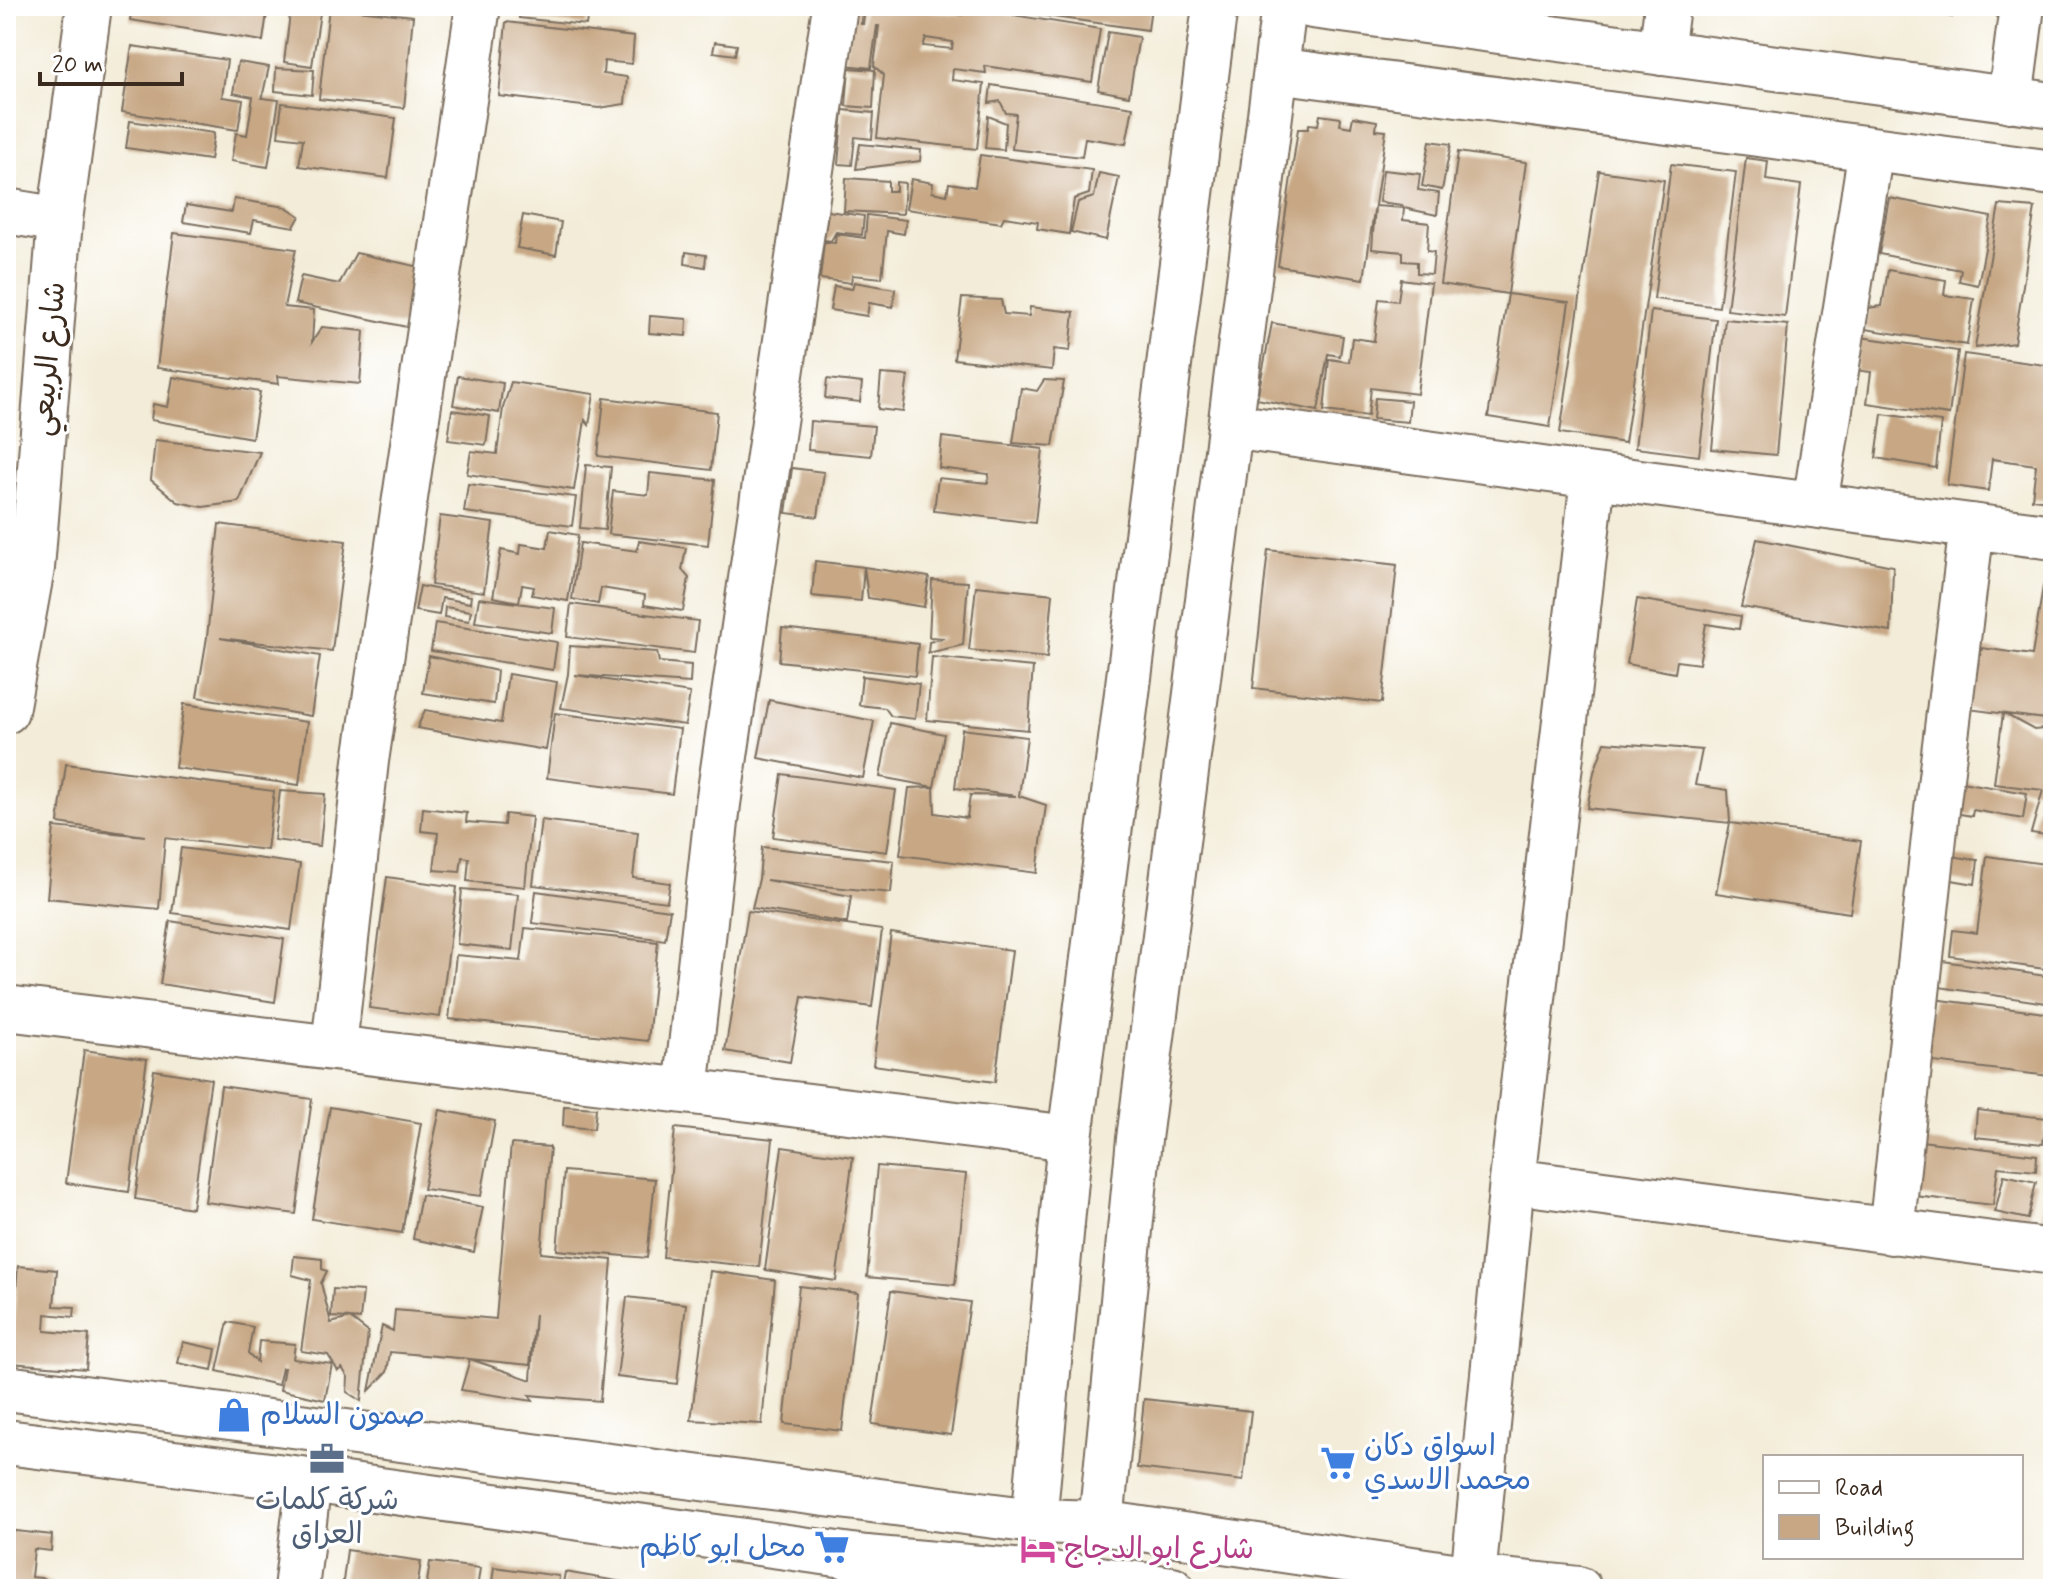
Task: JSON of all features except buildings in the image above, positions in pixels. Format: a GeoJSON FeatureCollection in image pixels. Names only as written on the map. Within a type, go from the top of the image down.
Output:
{"type":"FeatureCollection","features":[{"type":"Feature","properties":{"kind":"street","name":"شارع الربيعي"},"geometry":{"type":"LineString","coordinates":[[6,711],[32,568],[60,220],[89,6]]}},
{"type":"Feature","properties":{"kind":"street"},"geometry":{"type":"LineString","coordinates":[[334,1046],[366,761],[478,6]]}},
{"type":"Feature","properties":{"kind":"street"},"geometry":{"type":"LineString","coordinates":[[686,1091],[718,804],[835,6]]}},
{"type":"Feature","properties":{"kind":"street"},"geometry":{"type":"LineString","coordinates":[[1034,1521],[1070,1138],[1215,6]]}},
{"type":"Feature","properties":{"kind":"street"},"geometry":{"type":"LineString","coordinates":[[1101,1523],[1139,1139],[1284,6]]}},
{"type":"Feature","properties":{"kind":"street"},"geometry":{"type":"LineString","coordinates":[[1312,6],[2053,105]]}},
{"type":"Feature","properties":{"kind":"street"},"geometry":{"type":"LineString","coordinates":[[1661,53],[1667,6]]}},
{"type":"Feature","properties":{"kind":"street"},"geometry":{"type":"LineString","coordinates":[[2010,100],[2022,6]]}},
{"type":"Feature","properties":{"kind":"street"},"geometry":{"type":"LineString","coordinates":[[1276,70],[2053,173]]}},
{"type":"Feature","properties":{"kind":"street"},"geometry":{"type":"LineString","coordinates":[[1815,504],[1871,149]]}},
{"type":"Feature","properties":{"kind":"street"},"geometry":{"type":"LineString","coordinates":[[6,211],[60,220]]}},
{"type":"Feature","properties":{"kind":"street"},"geometry":{"type":"LineString","coordinates":[[1230,426],[1593,478],[1815,504],[2053,537]]}},
{"type":"Feature","properties":{"kind":"street"},"geometry":{"type":"LineString","coordinates":[[1473,1578],[1512,1181],[1593,478]]}},
{"type":"Feature","properties":{"kind":"street"},"geometry":{"type":"LineString","coordinates":[[1891,1232],[1972,526]]}},
{"type":"Feature","properties":{"kind":"street"},"geometry":{"type":"LineString","coordinates":[[6,1008],[1070,1138]]}},
{"type":"Feature","properties":{"kind":"street"},"geometry":{"type":"LineString","coordinates":[[1512,1181],[2053,1252]]}},
{"type":"Feature","properties":{"kind":"street"},"geometry":{"type":"LineString","coordinates":[[6,1388],[1034,1521],[1101,1523],[1473,1578],[1579,1589]]}},
{"type":"Feature","properties":{"kind":"street"},"geometry":{"type":"LineString","coordinates":[[108,1455],[116,1402]]}},
{"type":"Feature","properties":{"kind":"street"},"geometry":{"type":"LineString","coordinates":[[6,1442],[309,1480],[863,1573],[1093,1578],[1172,1589]]}},
{"type":"Feature","properties":{"kind":"street"},"geometry":{"type":"LineString","coordinates":[[296,1589],[309,1480]]}},
{"type":"Feature","properties":{"kind":"place","name":"صمون السلام"},"geometry":{"type":"Point","coordinates":[234,1415]}},
{"type":"Feature","properties":{"kind":"place","name":"شركة كلمات العراق"},"geometry":{"type":"Point","coordinates":[327,1459]}},
{"type":"Feature","properties":{"kind":"place","name":"اسواق دكان محمد الاسدي"},"geometry":{"type":"Point","coordinates":[1338,1463]}},
{"type":"Feature","properties":{"kind":"place","name":"محل ابو كاظم"},"geometry":{"type":"Point","coordinates":[832,1547]}},
{"type":"Feature","properties":{"kind":"place","name":"شارع ابو الدجاج"},"geometry":{"type":"Point","coordinates":[1038,1549]}}]}
